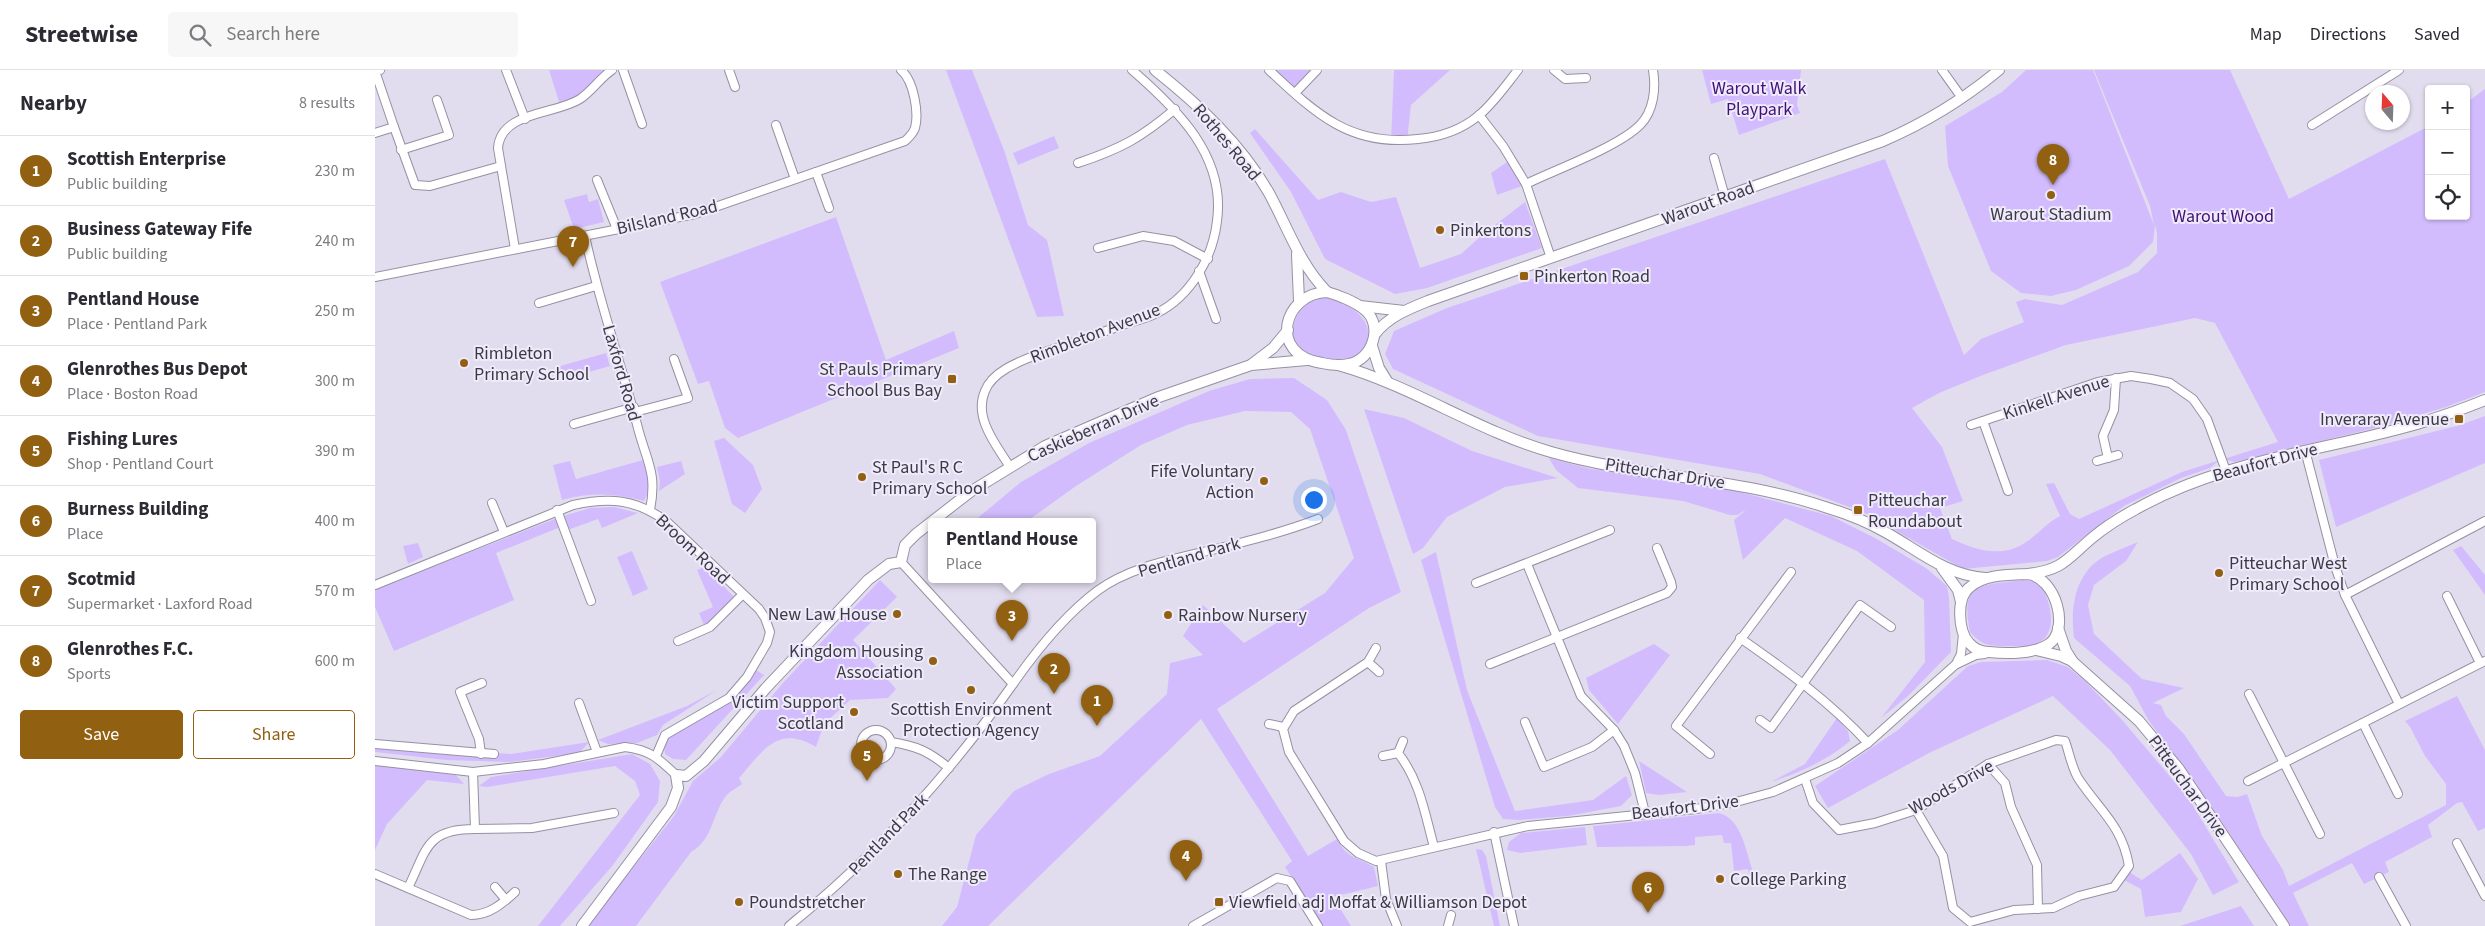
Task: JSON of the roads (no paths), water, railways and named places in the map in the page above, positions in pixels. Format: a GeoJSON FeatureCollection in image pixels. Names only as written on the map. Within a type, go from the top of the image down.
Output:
{"type":"FeatureCollection","features":[{"type":"Feature","properties":{"kind":"street"},"geometry":{"type":"LineString","coordinates":[[380,70],[375,71],[401,150],[415,185],[430,186],[501,166]]}},
{"type":"Feature","properties":{"kind":"street"},"geometry":{"type":"LineString","coordinates":[[506,70],[525,119]]}},
{"type":"Feature","properties":{"kind":"street"},"geometry":{"type":"LineString","coordinates":[[515,249],[498,148],[501,134],[507,128],[525,119],[580,99],[611,70]]}},
{"type":"Feature","properties":{"kind":"street"},"geometry":{"type":"LineString","coordinates":[[623,70],[642,124]]}},
{"type":"Feature","properties":{"kind":"street"},"geometry":{"type":"LineString","coordinates":[[729,70],[735,87]]}},
{"type":"Feature","properties":{"kind":"street","name":"Bilsland Road"},"geometry":{"type":"LineString","coordinates":[[375,277],[695,214],[905,141],[911,136],[915,124],[915,102],[908,80],[901,70]]}},
{"type":"Feature","properties":{"kind":"street","name":"Rimbleton Avenue"},"geometry":{"type":"LineString","coordinates":[[1010,467],[985,425],[982,414],[982,403],[989,384],[1019,362],[1158,312],[1179,296],[1208,258],[1218,217],[1213,173],[1197,136],[1175,109],[1132,70]]}},
{"type":"Feature","properties":{"kind":"street","name":"Rothes Road"},"geometry":{"type":"LineString","coordinates":[[1155,70],[1192,100],[1242,154],[1269,193],[1307,269],[1327,292]]}},
{"type":"Feature","properties":{"kind":"street"},"geometry":{"type":"LineString","coordinates":[[1269,70],[1295,94],[1334,124],[1373,140],[1400,141],[1439,135],[1456,130],[1479,115],[1519,70]]}},
{"type":"Feature","properties":{"kind":"street"},"geometry":{"type":"LineString","coordinates":[[1295,94],[1317,70]]}},
{"type":"Feature","properties":{"kind":"street"},"geometry":{"type":"LineString","coordinates":[[1555,70],[1565,79],[1585,78]]}},
{"type":"Feature","properties":{"kind":"street"},"geometry":{"type":"LineString","coordinates":[[1526,184],[1610,144],[1640,125],[1649,111],[1653,96],[1653,70]]}},
{"type":"Feature","properties":{"kind":"street"},"geometry":{"type":"LineString","coordinates":[[1942,70],[1962,98]]}},
{"type":"Feature","properties":{"kind":"street","name":"Warout Road"},"geometry":{"type":"LineString","coordinates":[[1404,311],[1883,141],[1918,124],[1962,98],[1999,70]]}},
{"type":"Feature","properties":{"kind":"street"},"geometry":{"type":"LineString","coordinates":[[2312,125],[2399,70]]}},
{"type":"Feature","properties":{"kind":"street"},"geometry":{"type":"LineString","coordinates":[[401,150],[449,135],[437,100]]}},
{"type":"Feature","properties":{"kind":"street"},"geometry":{"type":"LineString","coordinates":[[1077,163],[1115,151],[1150,130],[1175,109]]}},
{"type":"Feature","properties":{"kind":"street"},"geometry":{"type":"LineString","coordinates":[[1479,115],[1503,146],[1526,184],[1551,258]]}},
{"type":"Feature","properties":{"kind":"street"},"geometry":{"type":"LineString","coordinates":[[777,125],[795,179]]}},
{"type":"Feature","properties":{"kind":"street"},"geometry":{"type":"LineString","coordinates":[[375,133],[394,128]]}},
{"type":"Feature","properties":{"kind":"street"},"geometry":{"type":"LineString","coordinates":[[1714,158],[1725,197]]}},
{"type":"Feature","properties":{"kind":"street"},"geometry":{"type":"LineString","coordinates":[[816,172],[829,208]]}},
{"type":"Feature","properties":{"kind":"street"},"geometry":{"type":"LineString","coordinates":[[597,180],[617,229]]}},
{"type":"Feature","properties":{"kind":"street","name":"Laxford Road"},"geometry":{"type":"LineString","coordinates":[[585,236],[596,286],[635,410],[653,475],[655,488],[650,510]]}},
{"type":"Feature","properties":{"kind":"street"},"geometry":{"type":"LineString","coordinates":[[1098,248],[1143,236],[1174,241],[1208,258]]}},
{"type":"Feature","properties":{"kind":"street"},"geometry":{"type":"LineString","coordinates":[[1297,252],[1299,301],[1288,330],[1288,338],[1293,350],[1307,360],[1339,365],[1358,361],[1372,346],[1375,334],[1381,326],[1404,311]]}},
{"type":"Feature","properties":{"kind":"street"},"geometry":{"type":"LineString","coordinates":[[1199,271],[1216,319]]}},
{"type":"Feature","properties":{"kind":"street"},"geometry":{"type":"LineString","coordinates":[[539,303],[596,286]]}},
{"type":"Feature","properties":{"kind":"street"},"geometry":{"type":"LineString","coordinates":[[1299,301],[1314,293],[1327,292],[1358,306],[1369,315],[1375,334]]}},
{"type":"Feature","properties":{"kind":"street"},"geometry":{"type":"LineString","coordinates":[[1358,306],[1404,311]]}},
{"type":"Feature","properties":{"kind":"street","name":"Caskieberran Drive"},"geometry":{"type":"LineString","coordinates":[[1251,365],[1273,348],[1288,330]]}},
{"type":"Feature","properties":{"kind":"street"},"geometry":{"type":"LineString","coordinates":[[1372,346],[1379,368],[1387,381]]}},
{"type":"Feature","properties":{"kind":"street"},"geometry":{"type":"LineString","coordinates":[[574,424],[688,398],[674,359]]}},
{"type":"Feature","properties":{"kind":"street","name":"Caskieberran Drive"},"geometry":{"type":"LineString","coordinates":[[937,518],[970,492],[1045,446],[1109,417],[1251,365],[1307,360]]}},
{"type":"Feature","properties":{"kind":"street","name":"Pitteuchar Drive"},"geometry":{"type":"LineString","coordinates":[[1339,365],[1387,381],[1457,416],[1538,448],[1617,466],[1764,489],[1826,507],[1885,532],[1941,567],[1965,576],[1985,578]]}},
{"type":"Feature","properties":{"kind":"street","name":"Kinkell Avenue"},"geometry":{"type":"LineString","coordinates":[[1971,425],[2098,382],[2116,378],[2131,376],[2170,383],[2193,399],[2207,419],[2226,472]]}},
{"type":"Feature","properties":{"kind":"street"},"geometry":{"type":"LineString","coordinates":[[2108,458],[2103,436],[2115,403],[2116,378]]}},
{"type":"Feature","properties":{"kind":"street","name":"Beaufort Drive"},"geometry":{"type":"LineString","coordinates":[[2028,574],[2046,572],[2063,564],[2093,538],[2134,510],[2181,487],[2226,472],[2305,450],[2417,424],[2485,400]]}},
{"type":"Feature","properties":{"kind":"street","name":"Kinkell Avenue"},"geometry":{"type":"LineString","coordinates":[[1983,421],[2008,491]]}},
{"type":"Feature","properties":{"kind":"street"},"geometry":{"type":"LineString","coordinates":[[2305,450],[2335,566],[2345,595],[2399,704]]}},
{"type":"Feature","properties":{"kind":"street"},"geometry":{"type":"LineString","coordinates":[[2097,461],[2118,455]]}},
{"type":"Feature","properties":{"kind":"street","name":"Broom Road"},"geometry":{"type":"LineString","coordinates":[[375,585],[573,505],[602,500],[628,502],[650,510],[667,521],[759,609],[770,632],[761,654],[747,678],[729,698],[665,735],[656,756]]}},
{"type":"Feature","properties":{"kind":"street"},"geometry":{"type":"LineString","coordinates":[[491,502],[504,532]]}},
{"type":"Feature","properties":{"kind":"street"},"geometry":{"type":"LineString","coordinates":[[557,510],[591,601]]}},
{"type":"Feature","properties":{"kind":"street","name":"Pentland Park"},"geometry":{"type":"LineString","coordinates":[[789,926],[832,890],[867,857],[949,768],[1055,630],[1098,590],[1133,573],[1175,558],[1267,535],[1318,519]]}},
{"type":"Feature","properties":{"kind":"street"},"geometry":{"type":"LineString","coordinates":[[2345,595],[2485,522]]}},
{"type":"Feature","properties":{"kind":"street","name":"Caskieberran Drive"},"geometry":{"type":"LineString","coordinates":[[901,562],[905,545],[928,525]]}},
{"type":"Feature","properties":{"kind":"street"},"geometry":{"type":"LineString","coordinates":[[1476,583],[1610,530]]}},
{"type":"Feature","properties":{"kind":"street"},"geometry":{"type":"LineString","coordinates":[[1490,664],[1670,590],[1671,582],[1657,548]]}},
{"type":"Feature","properties":{"kind":"street"},"geometry":{"type":"LineString","coordinates":[[676,775],[686,776],[705,761],[767,688],[868,580],[889,564],[901,562],[1013,684]]}},
{"type":"Feature","properties":{"kind":"street"},"geometry":{"type":"LineString","coordinates":[[1527,564],[1555,637],[1581,696],[1614,730],[1631,760],[1645,813]]}},
{"type":"Feature","properties":{"kind":"street"},"geometry":{"type":"LineString","coordinates":[[2054,596],[2057,576],[2063,564]]}},
{"type":"Feature","properties":{"kind":"street","name":"Pitteuchar Drive"},"geometry":{"type":"LineString","coordinates":[[1941,567],[1958,590],[1961,604]]}},
{"type":"Feature","properties":{"kind":"street"},"geometry":{"type":"LineString","coordinates":[[1710,754],[1677,726],[1740,638],[1791,572]]}},
{"type":"Feature","properties":{"kind":"street"},"geometry":{"type":"LineString","coordinates":[[1955,665],[1961,654],[1963,630],[1961,604],[1964,592],[1985,578],[2028,574],[2038,576],[2045,581],[2054,596],[2059,615],[2059,628],[2050,643],[2034,650],[1980,652],[1967,642],[1963,630]]}},
{"type":"Feature","properties":{"kind":"street"},"geometry":{"type":"LineString","coordinates":[[678,640],[710,627],[743,594]]}},
{"type":"Feature","properties":{"kind":"street"},"geometry":{"type":"LineString","coordinates":[[2248,781],[2483,662],[2447,596]]}},
{"type":"Feature","properties":{"kind":"street"},"geometry":{"type":"LineString","coordinates":[[1760,720],[1771,728],[1860,605],[1891,627]]}},
{"type":"Feature","properties":{"kind":"street","name":"Pitteuchar Drive"},"geometry":{"type":"LineString","coordinates":[[2059,628],[2066,652],[2073,662],[2139,721],[2179,769],[2284,926]]}},
{"type":"Feature","properties":{"kind":"street"},"geometry":{"type":"LineString","coordinates":[[1740,638],[1805,683],[1848,721],[1868,743]]}},
{"type":"Feature","properties":{"kind":"street"},"geometry":{"type":"LineString","coordinates":[[1376,648],[1368,662],[1302,704],[1294,711],[1283,727],[1289,752],[1344,841],[1350,848],[1366,858],[1381,861],[1386,899],[1397,926]]}},
{"type":"Feature","properties":{"kind":"street","name":"Pitteuchar Drive"},"geometry":{"type":"LineString","coordinates":[[2034,650],[2061,656],[2073,662]]}},
{"type":"Feature","properties":{"kind":"street","name":"Beaufort Drive"},"geometry":{"type":"LineString","coordinates":[[1381,861],[1494,832],[1528,826],[1696,809],[1736,802],[1773,792],[1838,763],[1868,743],[1955,665],[1976,655],[1991,652]]}},
{"type":"Feature","properties":{"kind":"street"},"geometry":{"type":"LineString","coordinates":[[1368,662],[1379,672]]}},
{"type":"Feature","properties":{"kind":"street"},"geometry":{"type":"LineString","coordinates":[[481,754],[479,739],[459,692],[482,683]]}},
{"type":"Feature","properties":{"kind":"street"},"geometry":{"type":"LineString","coordinates":[[2249,694],[2320,834]]}},
{"type":"Feature","properties":{"kind":"street"},"geometry":{"type":"LineString","coordinates":[[579,703],[597,752]]}},
{"type":"Feature","properties":{"kind":"street"},"geometry":{"type":"LineString","coordinates":[[1525,722],[1544,767],[1592,747],[1614,730]]}},
{"type":"Feature","properties":{"kind":"street"},"geometry":{"type":"LineString","coordinates":[[2363,722],[2399,794]]}},
{"type":"Feature","properties":{"kind":"street"},"geometry":{"type":"LineString","coordinates":[[1269,724],[1283,727]]}},
{"type":"Feature","properties":{"kind":"street","name":"Woods Drive"},"geometry":{"type":"LineString","coordinates":[[1805,779],[1813,803],[1839,830],[1875,823],[1916,810],[1988,764],[2056,740],[2065,741],[2078,777],[2117,831],[2125,846],[2129,866],[2115,886],[2079,896],[2053,908],[2039,909]]}},
{"type":"Feature","properties":{"kind":"street"},"geometry":{"type":"LineString","coordinates":[[1398,753],[1403,741]]}},
{"type":"Feature","properties":{"kind":"street"},"geometry":{"type":"LineString","coordinates":[[891,742],[915,746],[930,753],[949,768]]}},
{"type":"Feature","properties":{"kind":"street"},"geometry":{"type":"LineString","coordinates":[[375,744],[494,754]]}},
{"type":"Feature","properties":{"kind":"street"},"geometry":{"type":"LineString","coordinates":[[375,761],[473,772],[544,764],[625,747],[637,748],[656,756],[676,775],[678,788],[671,807],[582,926]]}},
{"type":"Feature","properties":{"kind":"street"},"geometry":{"type":"LineString","coordinates":[[1383,756],[1398,753]]}},
{"type":"Feature","properties":{"kind":"street"},"geometry":{"type":"LineString","coordinates":[[1398,753],[1409,769],[1420,793],[1434,848]]}},
{"type":"Feature","properties":{"kind":"street"},"geometry":{"type":"LineString","coordinates":[[1916,810],[1943,856],[1953,908],[1970,922],[2014,910],[2039,909],[2037,865],[2011,807],[2005,783],[1988,764]]}},
{"type":"Feature","properties":{"kind":"street"},"geometry":{"type":"LineString","coordinates":[[473,772],[475,829]]}},
{"type":"Feature","properties":{"kind":"street"},"geometry":{"type":"LineString","coordinates":[[408,888],[429,846],[436,837],[454,829],[532,828],[614,813]]}},
{"type":"Feature","properties":{"kind":"street"},"geometry":{"type":"LineString","coordinates":[[1494,832],[1514,926]]}},
{"type":"Feature","properties":{"kind":"street"},"geometry":{"type":"LineString","coordinates":[[2457,843],[2485,896]]}},
{"type":"Feature","properties":{"kind":"street"},"geometry":{"type":"LineString","coordinates":[[375,874],[471,915],[483,914],[515,892]]}},
{"type":"Feature","properties":{"kind":"street"},"geometry":{"type":"LineString","coordinates":[[2379,877],[2406,926]]}},
{"type":"Feature","properties":{"kind":"street"},"geometry":{"type":"LineString","coordinates":[[1193,926],[1277,878],[1289,881],[1318,926]]}},
{"type":"Feature","properties":{"kind":"street"},"geometry":{"type":"LineString","coordinates":[[495,887],[506,900]]}},
{"type":"Feature","properties":{"kind":"street"},"geometry":{"type":"LineString","coordinates":[[1448,926],[1451,915]]}},
{"type":"Feature","properties":{"kind":"place","name":"Glenrothes F.C."},"geometry":{"type":"Point","coordinates":[2053,185]}},
{"type":"Feature","properties":{"kind":"place","name":"Warout Stadium"},"geometry":{"type":"Point","coordinates":[2051,195]}},
{"type":"Feature","properties":{"kind":"place","name":"Pinkertons"},"geometry":{"type":"Point","coordinates":[1440,230]}},
{"type":"Feature","properties":{"kind":"place","name":"Scotmid"},"geometry":{"type":"Point","coordinates":[573,267]}},
{"type":"Feature","properties":{"kind":"place","name":"Pinkerton Road"},"geometry":{"type":"Point","coordinates":[1524,276]}},
{"type":"Feature","properties":{"kind":"place","name":"Rimbleton Primary School"},"geometry":{"type":"Point","coordinates":[464,363]}},
{"type":"Feature","properties":{"kind":"place","name":"St Pauls Primary School Bus Bay"},"geometry":{"type":"Point","coordinates":[952,379]}},
{"type":"Feature","properties":{"kind":"place","name":"Inveraray Avenue"},"geometry":{"type":"Point","coordinates":[2459,419]}},
{"type":"Feature","properties":{"kind":"place","name":"St Paul's R C Primary School"},"geometry":{"type":"Point","coordinates":[862,477]}},
{"type":"Feature","properties":{"kind":"place","name":"Fife Voluntary Action"},"geometry":{"type":"Point","coordinates":[1264,481]}},
{"type":"Feature","properties":{"kind":"place","name":"Pitteuchar Roundabout"},"geometry":{"type":"Point","coordinates":[1858,510]}},
{"type":"Feature","properties":{"kind":"place","name":"Pitteuchar West Primary School"},"geometry":{"type":"Point","coordinates":[2219,573]}},
{"type":"Feature","properties":{"kind":"place","name":"New Law House"},"geometry":{"type":"Point","coordinates":[897,614]}},
{"type":"Feature","properties":{"kind":"place","name":"Rainbow Nursery"},"geometry":{"type":"Point","coordinates":[1168,615]}},
{"type":"Feature","properties":{"kind":"place","name":"Pentland House"},"geometry":{"type":"Point","coordinates":[1012,641]}},
{"type":"Feature","properties":{"kind":"place","name":"Kingdom Housing Association"},"geometry":{"type":"Point","coordinates":[933,661]}},
{"type":"Feature","properties":{"kind":"place","name":"Scottish Environment Protection Agency"},"geometry":{"type":"Point","coordinates":[971,690]}},
{"type":"Feature","properties":{"kind":"place","name":"Business Gateway Fife"},"geometry":{"type":"Point","coordinates":[1054,694]}},
{"type":"Feature","properties":{"kind":"place","name":"Victim Support Scotland"},"geometry":{"type":"Point","coordinates":[854,712]}},
{"type":"Feature","properties":{"kind":"place","name":"Scottish Enterprise"},"geometry":{"type":"Point","coordinates":[1097,726]}},
{"type":"Feature","properties":{"kind":"place","name":"Fishing Lures"},"geometry":{"type":"Point","coordinates":[867,781]}},
{"type":"Feature","properties":{"kind":"place","name":"The Range"},"geometry":{"type":"Point","coordinates":[898,874]}},
{"type":"Feature","properties":{"kind":"place","name":"College Parking"},"geometry":{"type":"Point","coordinates":[1720,879]}},
{"type":"Feature","properties":{"kind":"place","name":"Glenrothes Bus Depot"},"geometry":{"type":"Point","coordinates":[1186,881]}},
{"type":"Feature","properties":{"kind":"place","name":"Poundstretcher"},"geometry":{"type":"Point","coordinates":[739,902]}},
{"type":"Feature","properties":{"kind":"place","name":"Viewfield adj Moffat & Williamson Depot"},"geometry":{"type":"Point","coordinates":[1219,902]}},
{"type":"Feature","properties":{"kind":"place","name":"Burness Building"},"geometry":{"type":"Point","coordinates":[1648,913]}},
{"type":"Feature","properties":{"kind":"park label","name":"Warout Walk Playpark"},"geometry":{"type":"Point","coordinates":[1759,98]}},
{"type":"Feature","properties":{"kind":"park label","name":"Warout Wood"},"geometry":{"type":"Point","coordinates":[2223,216]}}]}
